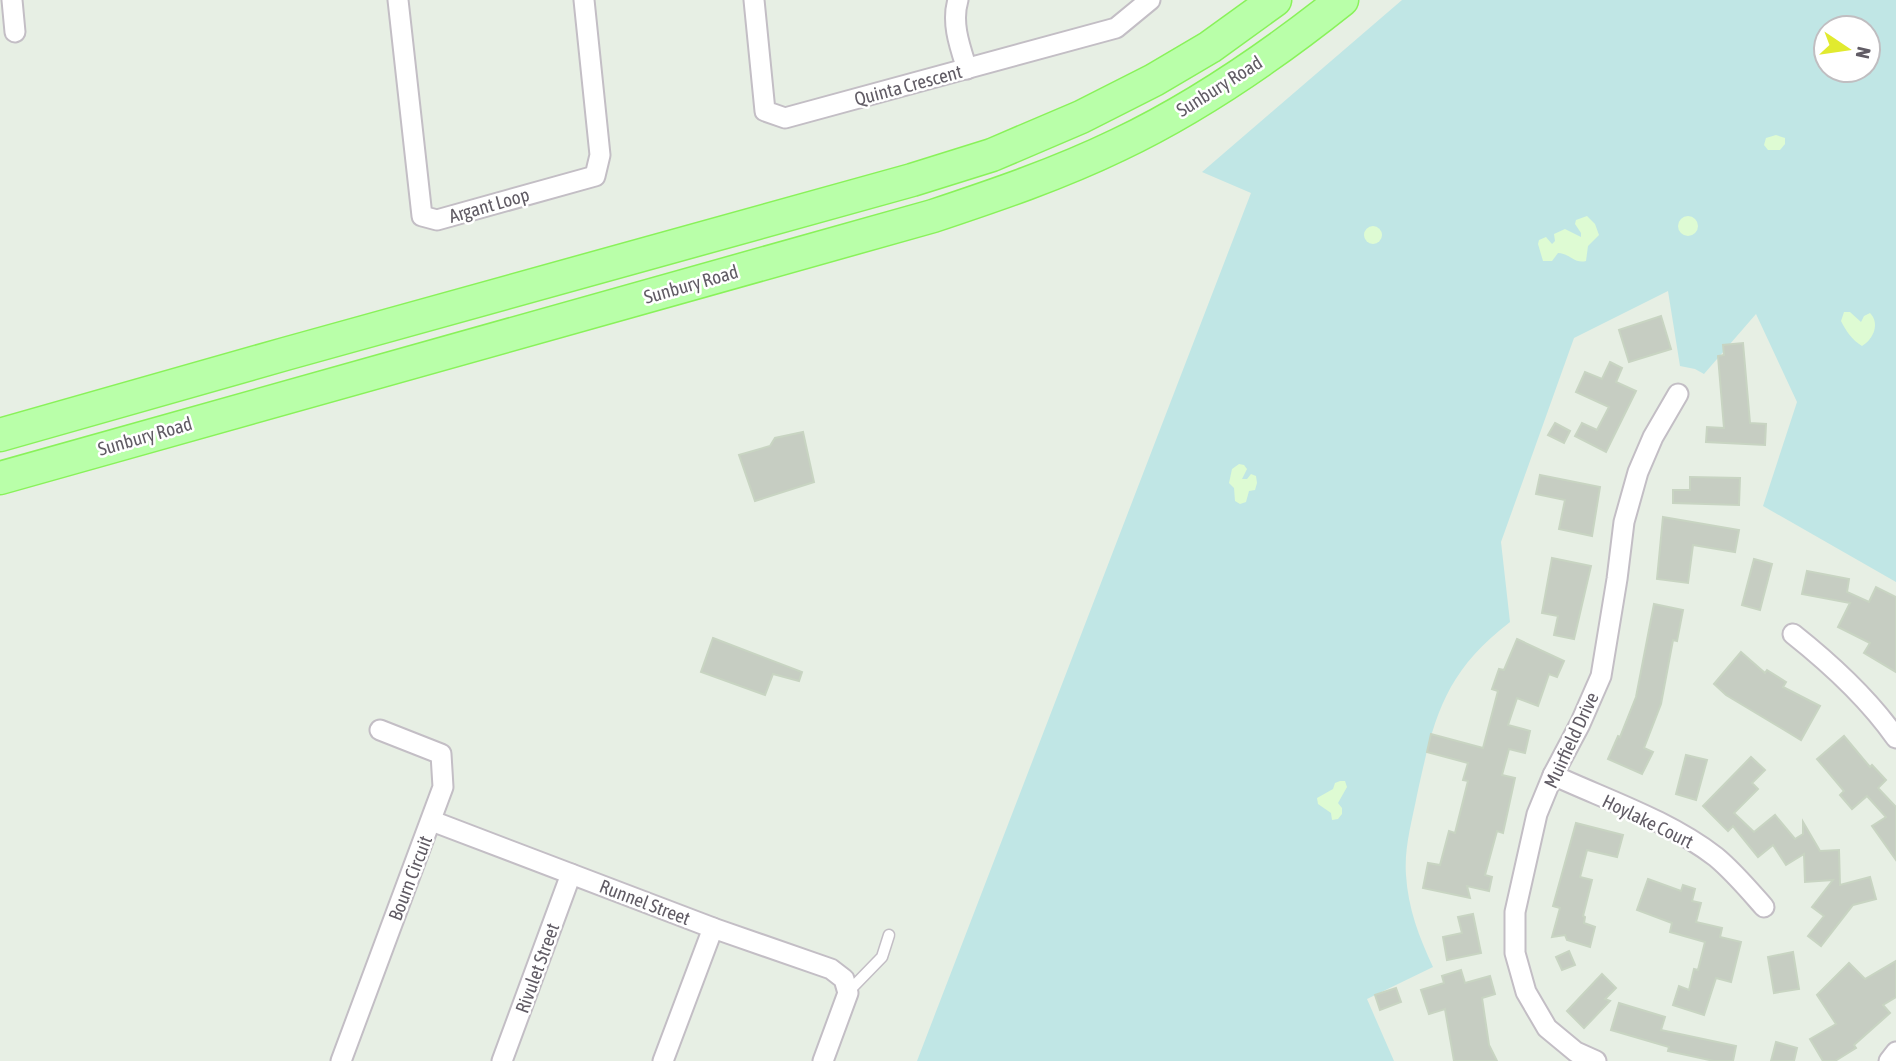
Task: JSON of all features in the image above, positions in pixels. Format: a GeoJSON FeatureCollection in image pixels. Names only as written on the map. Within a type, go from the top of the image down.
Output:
{"type":"FeatureCollection","features":[{"type":"Feature","properties":{"kind":"main road","name":"Sunbury Road"},"geometry":{"type":"LineString","coordinates":[[0,435],[912,180],[992,155],[1081,117],[1153,80],[1210,47],[1275,0]]}},
{"type":"Feature","properties":{"kind":"main road","name":"Sunbury Road"},"geometry":{"type":"LineString","coordinates":[[0,478],[933,216],[1023,186],[1119,145],[1197,102],[1290,42],[1342,0]]}},
{"type":"Feature","properties":{"kind":"street"},"geometry":{"type":"LineString","coordinates":[[12,0],[15,32]]}},
{"type":"Feature","properties":{"kind":"street","name":"Argant Loop"},"geometry":{"type":"LineString","coordinates":[[398,0],[422,216],[437,220],[595,176],[600,155],[584,0]]}},
{"type":"Feature","properties":{"kind":"street","name":"Quinta Crescent"},"geometry":{"type":"LineString","coordinates":[[754,0],[765,111],[785,118],[1116,28],[1150,0]]}},
{"type":"Feature","properties":{"kind":"street"},"geometry":{"type":"LineString","coordinates":[[958,0],[955,10],[957,38],[967,69]]}},
{"type":"Feature","properties":{"kind":"street","name":"Muirfield Drive"},"geometry":{"type":"LineString","coordinates":[[1596,1061],[1576,1052],[1547,1028],[1526,992],[1515,953],[1515,912],[1537,814],[1601,676],[1624,522],[1638,472],[1653,437],[1678,394]]}},
{"type":"Feature","properties":{"kind":"street"},"geometry":{"type":"LineString","coordinates":[[1793,634],[1856,689],[1896,738]]}},
{"type":"Feature","properties":{"kind":"street","name":"Bourn Circuit"},"geometry":{"type":"LineString","coordinates":[[341,1061],[443,787],[441,754],[380,730]]}},
{"type":"Feature","properties":{"kind":"street","name":"Hoylake Court"},"geometry":{"type":"LineString","coordinates":[[1553,775],[1684,835],[1737,876],[1764,907]]}},
{"type":"Feature","properties":{"kind":"street","name":"Runnel Street"},"geometry":{"type":"LineString","coordinates":[[432,821],[713,928],[831,969],[844,979],[848,993]]}},
{"type":"Feature","properties":{"kind":"street","name":"Rivulet Street"},"geometry":{"type":"LineString","coordinates":[[502,1061],[571,874]]}},
{"type":"Feature","properties":{"kind":"street"},"geometry":{"type":"LineString","coordinates":[[663,1061],[713,928]]}},
{"type":"Feature","properties":{"kind":"street"},"geometry":{"type":"LineString","coordinates":[[823,1061],[848,993]]}},
{"type":"Feature","properties":{"kind":"street"},"geometry":{"type":"LineString","coordinates":[[1888,1061],[1896,1052]]}},
{"type":"Feature","properties":{"kind":"lane"},"geometry":{"type":"LineString","coordinates":[[848,993],[881,957],[889,935]]}},
{"type":"Feature","properties":{"kind":"shaded area"},"geometry":{"type":"Polygon","coordinates":[[[1402,0],[1896,0],[1896,582],[1763,506],[1797,402],[1756,314],[1704,374],[1680,366],[1668,291],[1574,338],[1501,542],[1510,622],[1470,660],[1445,698],[1436,719],[1417,795],[1406,855],[1407,887],[1412,911],[1433,967],[1367,999],[1394,1061],[917,1061],[1251,193],[1202,172],[1402,0]]]}},
{"type":"Feature","properties":{"kind":"sand"},"geometry":{"type":"Polygon","coordinates":[[[1776,135],[1785,138],[1785,144],[1780,150],[1768,150],[1764,145],[1766,138],[1776,135]]]}},
{"type":"Feature","properties":{"kind":"sand"},"geometry":{"type":"Polygon","coordinates":[[[1587,216],[1595,224],[1599,235],[1588,246],[1586,261],[1578,261],[1558,253],[1552,261],[1543,261],[1539,240],[1546,237],[1552,244],[1555,241],[1554,234],[1565,229],[1581,237],[1576,220],[1587,216]]]}},
{"type":"Feature","properties":{"kind":"sand"},"geometry":{"type":"Polygon","coordinates":[[[1684,216],[1692,216],[1698,226],[1692,236],[1684,236],[1678,230],[1678,222],[1684,216]]]}},
{"type":"Feature","properties":{"kind":"sand"},"geometry":{"type":"Polygon","coordinates":[[[1369,226],[1377,226],[1382,235],[1380,242],[1369,244],[1364,239],[1364,231],[1369,226]]]}},
{"type":"Feature","properties":{"kind":"sand"},"geometry":{"type":"Polygon","coordinates":[[[1844,312],[1850,312],[1861,322],[1864,316],[1870,313],[1873,317],[1874,331],[1862,346],[1843,325],[1841,321],[1844,312]]]}},
{"type":"Feature","properties":{"kind":"sand"},"geometry":{"type":"Polygon","coordinates":[[[1239,464],[1247,469],[1242,479],[1247,479],[1251,474],[1256,476],[1257,483],[1255,490],[1249,491],[1246,502],[1240,504],[1235,501],[1234,488],[1229,483],[1232,469],[1239,464]]]}},
{"type":"Feature","properties":{"kind":"sand"},"geometry":{"type":"Polygon","coordinates":[[[1345,781],[1347,787],[1338,803],[1342,814],[1338,819],[1332,820],[1331,813],[1318,804],[1317,798],[1333,789],[1335,783],[1345,781]]]}},
{"type":"Feature","properties":{"kind":"building"},"geometry":{"type":"Polygon","coordinates":[[[1661,316],[1671,349],[1629,362],[1619,330],[1661,316]]]}},
{"type":"Feature","properties":{"kind":"building"},"geometry":{"type":"Polygon","coordinates":[[[1743,343],[1750,423],[1766,424],[1765,445],[1706,442],[1707,427],[1724,428],[1718,356],[1724,355],[1723,345],[1743,343]]]}},
{"type":"Feature","properties":{"kind":"building"},"geometry":{"type":"Polygon","coordinates":[[[1610,362],[1622,368],[1616,382],[1636,391],[1606,452],[1575,436],[1582,423],[1597,430],[1609,407],[1576,392],[1585,372],[1602,379],[1610,362]]]}},
{"type":"Feature","properties":{"kind":"building"},"geometry":{"type":"Polygon","coordinates":[[[1555,423],[1570,431],[1564,443],[1548,435],[1555,423]]]}},
{"type":"Feature","properties":{"kind":"building"},"geometry":{"type":"Polygon","coordinates":[[[803,432],[814,482],[755,501],[739,455],[770,446],[775,438],[803,432]]]}},
{"type":"Feature","properties":{"kind":"building"},"geometry":{"type":"Polygon","coordinates":[[[1540,475],[1600,487],[1592,536],[1559,529],[1565,500],[1536,494],[1540,475]]]}},
{"type":"Feature","properties":{"kind":"building"},"geometry":{"type":"Polygon","coordinates":[[[1690,477],[1740,478],[1739,505],[1673,503],[1673,490],[1690,490],[1690,477]]]}},
{"type":"Feature","properties":{"kind":"building"},"geometry":{"type":"Polygon","coordinates":[[[1663,517],[1739,530],[1735,552],[1693,545],[1688,583],[1657,579],[1663,517]]]}},
{"type":"Feature","properties":{"kind":"building"},"geometry":{"type":"Polygon","coordinates":[[[1552,558],[1591,566],[1574,639],[1554,635],[1558,616],[1542,613],[1552,558]]]}},
{"type":"Feature","properties":{"kind":"building"},"geometry":{"type":"Polygon","coordinates":[[[1754,559],[1772,564],[1760,610],[1742,605],[1754,559]]]}},
{"type":"Feature","properties":{"kind":"building"},"geometry":{"type":"Polygon","coordinates":[[[1807,571],[1849,579],[1847,592],[1869,602],[1876,587],[1896,597],[1896,672],[1864,653],[1870,643],[1838,627],[1850,603],[1802,594],[1807,571]]]}},
{"type":"Feature","properties":{"kind":"building"},"geometry":{"type":"Polygon","coordinates":[[[1654,604],[1683,610],[1677,641],[1673,640],[1661,704],[1644,748],[1653,752],[1642,774],[1608,759],[1636,697],[1654,604]]]}},
{"type":"Feature","properties":{"kind":"building"},"geometry":{"type":"Polygon","coordinates":[[[713,638],[802,672],[799,681],[773,674],[765,695],[701,672],[713,638]]]}},
{"type":"Feature","properties":{"kind":"building"},"geometry":{"type":"Polygon","coordinates":[[[1517,639],[1564,661],[1557,677],[1549,674],[1538,706],[1517,698],[1508,725],[1530,731],[1525,753],[1509,749],[1502,775],[1515,778],[1503,833],[1497,831],[1485,875],[1492,877],[1489,891],[1467,886],[1470,898],[1423,888],[1428,863],[1440,865],[1449,831],[1455,833],[1468,781],[1463,780],[1468,763],[1427,752],[1431,734],[1483,748],[1498,691],[1492,689],[1499,669],[1504,670],[1517,639]]]}},
{"type":"Feature","properties":{"kind":"building"},"geometry":{"type":"Polygon","coordinates":[[[1741,652],[1765,673],[1767,670],[1786,682],[1783,687],[1820,706],[1801,740],[1726,695],[1714,684],[1741,652]]]}},
{"type":"Feature","properties":{"kind":"building"},"geometry":{"type":"Polygon","coordinates":[[[1844,736],[1870,767],[1872,765],[1886,780],[1878,788],[1896,807],[1896,860],[1872,826],[1886,817],[1867,796],[1852,809],[1840,795],[1844,791],[1817,759],[1844,736]]]}},
{"type":"Feature","properties":{"kind":"building"},"geometry":{"type":"Polygon","coordinates":[[[1686,755],[1707,760],[1696,800],[1676,794],[1686,755]]]}},
{"type":"Feature","properties":{"kind":"building"},"geometry":{"type":"Polygon","coordinates":[[[1751,757],[1765,770],[1752,783],[1758,789],[1734,813],[1754,832],[1775,815],[1795,839],[1803,834],[1803,822],[1820,851],[1839,850],[1840,885],[1870,877],[1876,899],[1853,905],[1821,946],[1808,936],[1824,916],[1812,907],[1833,880],[1805,882],[1804,854],[1786,865],[1773,845],[1758,857],[1733,826],[1728,831],[1703,806],[1751,757]]]}},
{"type":"Feature","properties":{"kind":"building"},"geometry":{"type":"Polygon","coordinates":[[[1576,823],[1623,835],[1617,857],[1587,850],[1580,877],[1592,880],[1583,916],[1584,923],[1595,927],[1590,947],[1567,940],[1565,935],[1552,937],[1560,908],[1553,906],[1576,823]]]}},
{"type":"Feature","properties":{"kind":"building"},"geometry":{"type":"Polygon","coordinates":[[[1648,879],[1681,891],[1683,885],[1695,889],[1692,901],[1701,903],[1696,922],[1722,928],[1720,937],[1741,942],[1731,982],[1716,978],[1704,1015],[1673,1005],[1679,986],[1689,990],[1694,969],[1698,970],[1705,942],[1670,932],[1672,923],[1637,910],[1648,879]]]}},
{"type":"Feature","properties":{"kind":"building"},"geometry":{"type":"Polygon","coordinates":[[[1473,914],[1481,953],[1447,960],[1443,937],[1462,933],[1458,917],[1473,914]]]}},
{"type":"Feature","properties":{"kind":"building"},"geometry":{"type":"Polygon","coordinates":[[[1569,951],[1575,965],[1562,970],[1556,957],[1569,951]]]}},
{"type":"Feature","properties":{"kind":"building"},"geometry":{"type":"Polygon","coordinates":[[[1793,952],[1799,989],[1774,993],[1768,957],[1793,952]]]}},
{"type":"Feature","properties":{"kind":"building"},"geometry":{"type":"Polygon","coordinates":[[[1896,961],[1896,997],[1883,1005],[1890,1013],[1854,1045],[1856,1048],[1835,1061],[1823,1061],[1810,1039],[1836,1024],[1817,995],[1849,963],[1865,979],[1896,961]]]}},
{"type":"Feature","properties":{"kind":"building"},"geometry":{"type":"Polygon","coordinates":[[[1461,970],[1465,983],[1490,976],[1495,994],[1482,998],[1489,1045],[1497,1061],[1454,1061],[1445,1009],[1429,1014],[1421,990],[1444,983],[1442,976],[1461,970]]]}},
{"type":"Feature","properties":{"kind":"building"},"geometry":{"type":"Polygon","coordinates":[[[1602,974],[1616,988],[1605,999],[1610,1001],[1584,1028],[1567,1011],[1602,974]]]}},
{"type":"Feature","properties":{"kind":"building"},"geometry":{"type":"Polygon","coordinates":[[[1396,988],[1401,1002],[1380,1010],[1375,995],[1396,988]]]}},
{"type":"Feature","properties":{"kind":"building"},"geometry":{"type":"Polygon","coordinates":[[[1619,1003],[1665,1017],[1661,1030],[1736,1046],[1733,1061],[1714,1061],[1668,1051],[1669,1047],[1611,1030],[1619,1003]]]}},
{"type":"Feature","properties":{"kind":"building"},"geometry":{"type":"Polygon","coordinates":[[[1776,1042],[1797,1048],[1794,1061],[1771,1061],[1776,1042]]]}}]}
